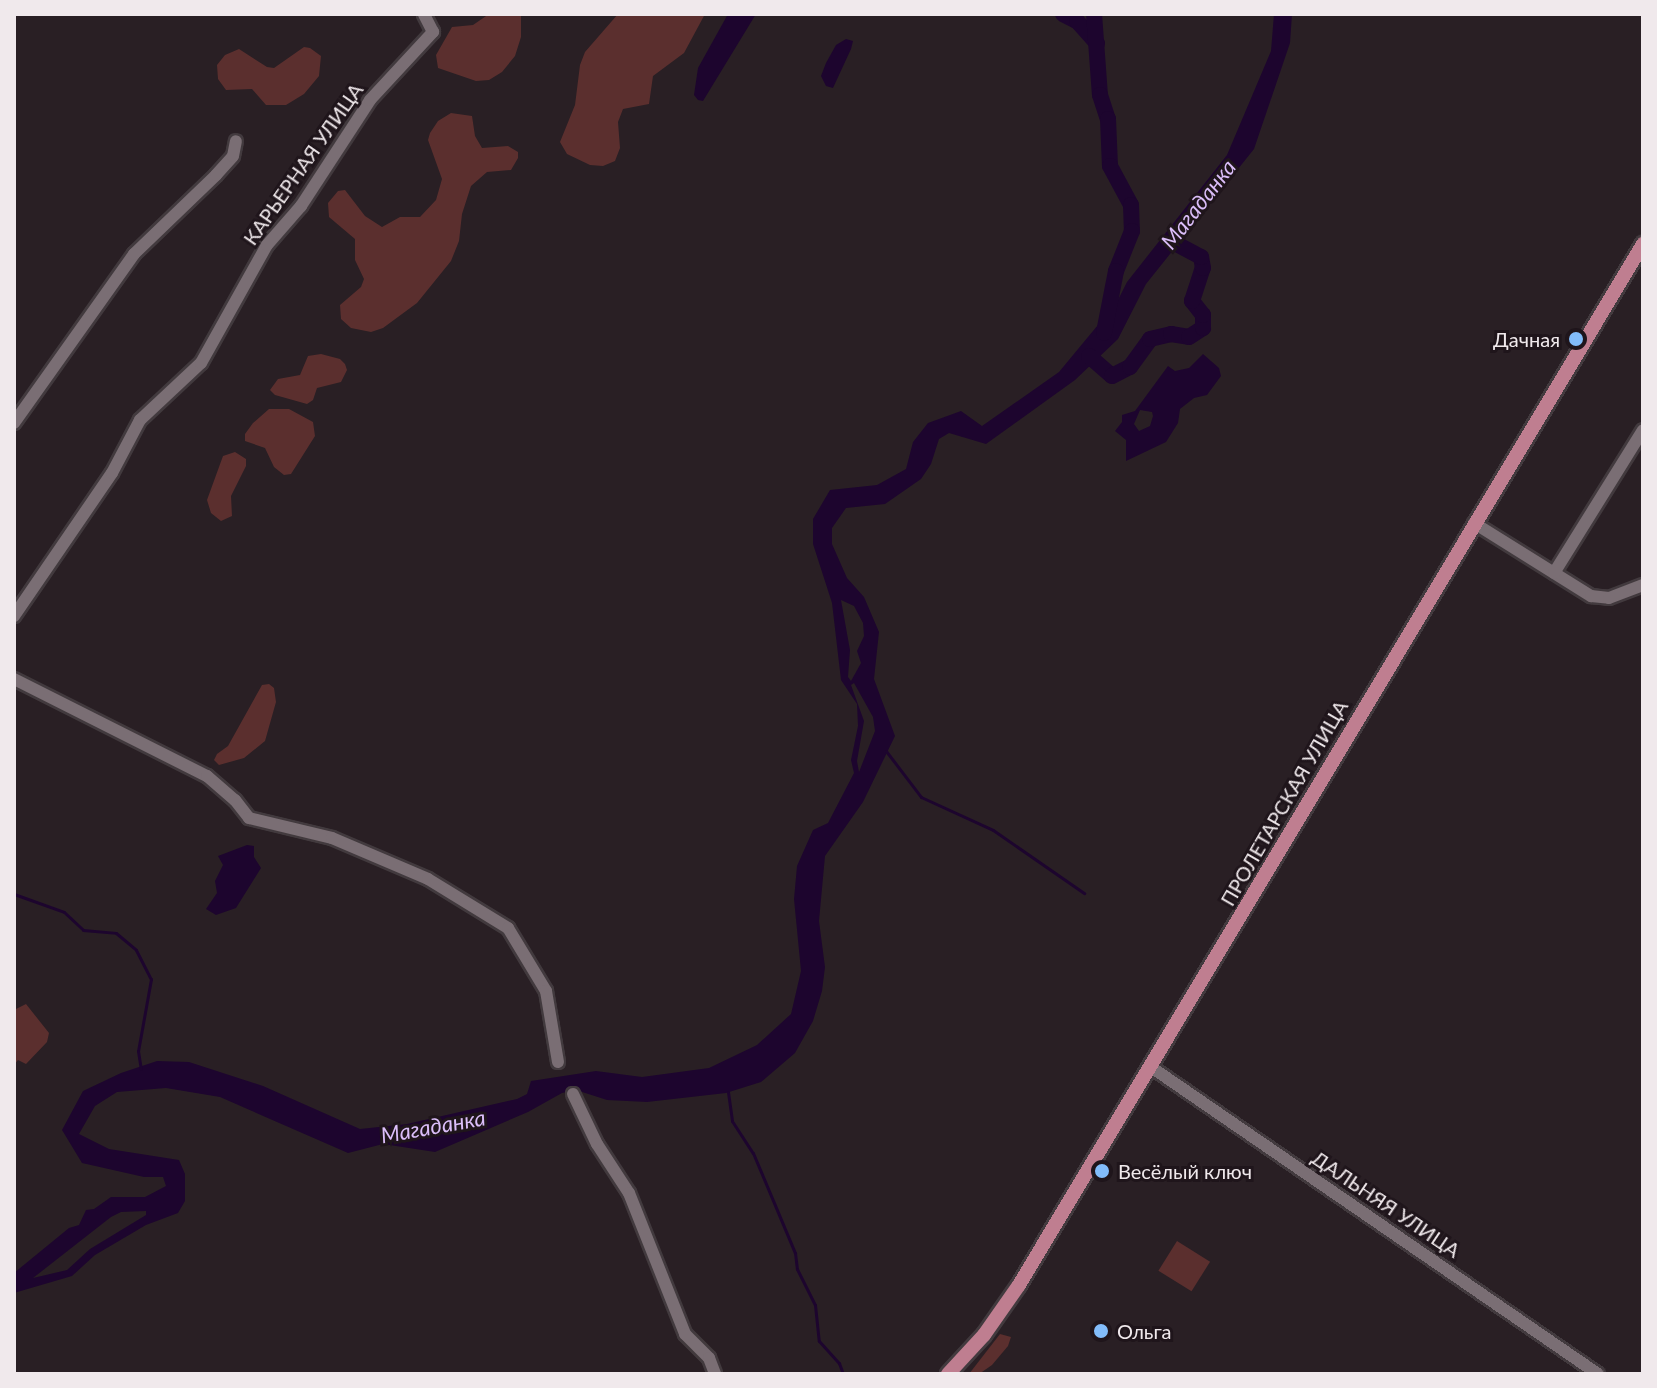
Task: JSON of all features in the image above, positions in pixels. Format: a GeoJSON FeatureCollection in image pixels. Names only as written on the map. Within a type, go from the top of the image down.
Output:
{"type":"FeatureCollection","features":[{"type":"Feature","properties":{"kind":"main road","name":"ПРОЛЕТАРСКАЯ УЛИЦА"},"geometry":{"type":"LineString","coordinates":[[948,1374],[984,1335],[1019,1285],[1643,244]]}},
{"type":"Feature","properties":{"kind":"street","name":"КАРЬЕРНАЯ УЛИЦА"},"geometry":{"type":"LineString","coordinates":[[14,616],[112,473],[140,420],[201,363],[267,245],[301,206],[370,100],[433,32],[424,14]]}},
{"type":"Feature","properties":{"kind":"street"},"geometry":{"type":"LineString","coordinates":[[14,423],[134,254],[233,156],[236,141]]}},
{"type":"Feature","properties":{"kind":"street"},"geometry":{"type":"LineString","coordinates":[[1554,573],[1643,430]]}},
{"type":"Feature","properties":{"kind":"street"},"geometry":{"type":"LineString","coordinates":[[1474,523],[1591,596],[1609,598],[1643,585]]}},
{"type":"Feature","properties":{"kind":"street"},"geometry":{"type":"LineString","coordinates":[[14,679],[207,776],[249,818],[332,838],[428,879],[508,928],[546,991],[558,1062]]}},
{"type":"Feature","properties":{"kind":"street","name":"ДАЛЬНЯЯ УЛИЦА"},"geometry":{"type":"LineString","coordinates":[[1151,1067],[1598,1374]]}},
{"type":"Feature","properties":{"kind":"street"},"geometry":{"type":"LineString","coordinates":[[573,1094],[597,1144],[629,1193],[685,1334],[709,1358],[715,1374]]}},
{"type":"Feature","properties":{"kind":"shaded area"},"geometry":{"type":"Polygon","coordinates":[[[489,14],[521,14],[521,37],[515,56],[502,72],[489,80],[476,81],[438,68],[436,55],[452,27],[473,25],[489,14]]]}},
{"type":"Feature","properties":{"kind":"shaded area"},"geometry":{"type":"Polygon","coordinates":[[[618,14],[705,14],[684,53],[653,76],[649,104],[623,109],[618,122],[620,148],[615,161],[603,166],[590,165],[567,154],[560,142],[575,105],[580,65],[585,52],[618,14]]]}},
{"type":"Feature","properties":{"kind":"shaded area"},"geometry":{"type":"Polygon","coordinates":[[[304,47],[321,56],[319,76],[304,94],[286,105],[266,105],[252,89],[226,90],[218,79],[217,65],[225,55],[239,49],[267,67],[274,68],[304,47]]]}},
{"type":"Feature","properties":{"kind":"shaded area"},"geometry":{"type":"Polygon","coordinates":[[[451,113],[472,116],[475,136],[482,148],[508,146],[518,152],[518,158],[511,170],[487,172],[471,186],[462,214],[459,241],[451,261],[417,303],[383,328],[371,332],[351,328],[341,319],[340,305],[361,287],[364,279],[355,260],[355,239],[329,217],[328,203],[338,191],[345,190],[365,216],[382,227],[400,217],[420,217],[436,200],[442,179],[428,140],[430,133],[438,121],[451,113]]]}},
{"type":"Feature","properties":{"kind":"shaded area"},"geometry":{"type":"Polygon","coordinates":[[[321,354],[340,359],[345,364],[347,370],[341,382],[317,388],[313,400],[307,404],[275,395],[270,390],[278,379],[300,375],[308,356],[321,354]]]}},
{"type":"Feature","properties":{"kind":"shaded area"},"geometry":{"type":"Polygon","coordinates":[[[269,409],[289,409],[313,422],[315,436],[291,474],[284,475],[274,467],[265,448],[245,441],[245,434],[253,423],[269,409]]]}},
{"type":"Feature","properties":{"kind":"shaded area"},"geometry":{"type":"Polygon","coordinates":[[[235,452],[246,459],[246,466],[231,496],[232,516],[221,521],[211,513],[207,500],[223,456],[235,452]]]}},
{"type":"Feature","properties":{"kind":"shaded area"},"geometry":{"type":"Polygon","coordinates":[[[269,684],[274,688],[276,702],[265,741],[244,758],[219,765],[214,760],[217,754],[228,746],[262,685],[269,684]]]}},
{"type":"Feature","properties":{"kind":"shaded area"},"geometry":{"type":"Polygon","coordinates":[[[26,1004],[49,1033],[47,1042],[26,1064],[18,1060],[14,1065],[14,1010],[26,1004]]]}},
{"type":"Feature","properties":{"kind":"shaded area"},"geometry":{"type":"Polygon","coordinates":[[[1177,1241],[1210,1262],[1192,1291],[1158,1271],[1177,1241]]]}},
{"type":"Feature","properties":{"kind":"shaded area"},"geometry":{"type":"Polygon","coordinates":[[[1000,1334],[1011,1337],[1008,1346],[992,1365],[979,1374],[969,1374],[1000,1334]]]}},
{"type":"Feature","properties":{"kind":"water"},"geometry":{"type":"Polygon","coordinates":[[[728,14],[756,14],[703,101],[698,100],[694,95],[698,68],[728,14]]]}},
{"type":"Feature","properties":{"kind":"water"},"geometry":{"type":"Polygon","coordinates":[[[1274,14],[1292,14],[1290,43],[1254,149],[1146,284],[1118,339],[1075,380],[986,444],[949,433],[939,439],[931,464],[921,479],[885,504],[846,508],[832,528],[832,544],[847,578],[864,597],[879,632],[874,679],[895,736],[863,802],[825,856],[819,921],[825,967],[822,991],[813,1021],[795,1053],[761,1082],[726,1093],[647,1102],[607,1100],[576,1090],[562,1093],[528,1112],[435,1152],[383,1144],[348,1153],[220,1097],[166,1088],[117,1092],[95,1106],[79,1134],[109,1149],[179,1160],[185,1174],[185,1201],[178,1213],[146,1225],[95,1255],[72,1276],[14,1293],[14,1273],[69,1228],[79,1225],[86,1210],[94,1209],[111,1197],[145,1197],[166,1186],[163,1177],[144,1177],[82,1163],[62,1130],[83,1091],[121,1073],[157,1061],[189,1062],[263,1086],[360,1129],[407,1124],[517,1099],[527,1094],[531,1081],[596,1071],[642,1077],[709,1068],[757,1045],[791,1014],[801,971],[794,899],[797,866],[813,830],[828,823],[854,773],[851,760],[858,726],[857,704],[841,680],[832,603],[813,544],[813,519],[830,490],[877,485],[906,469],[913,442],[928,423],[961,411],[982,426],[1059,372],[1117,302],[1127,282],[1227,155],[1271,51],[1274,14]],[[841,600],[850,650],[848,677],[851,681],[861,663],[857,651],[864,636],[863,623],[854,606],[841,600]],[[854,683],[851,685],[864,721],[857,761],[859,772],[875,731],[873,717],[854,683]],[[146,1211],[121,1212],[33,1278],[67,1270],[90,1249],[146,1215],[146,1211]]]}},
{"type":"Feature","properties":{"kind":"water"},"geometry":{"type":"Polygon","coordinates":[[[846,39],[853,41],[851,49],[833,88],[826,86],[821,76],[826,63],[836,45],[846,39]]]}},
{"type":"Feature","properties":{"kind":"water"},"geometry":{"type":"Polygon","coordinates":[[[1203,354],[1219,368],[1221,376],[1207,395],[1194,398],[1180,409],[1178,423],[1166,442],[1126,461],[1126,440],[1115,431],[1122,422],[1122,415],[1135,411],[1168,366],[1175,371],[1189,368],[1203,354]],[[1140,410],[1134,424],[1139,431],[1150,426],[1152,412],[1140,410]]]}},
{"type":"Feature","properties":{"kind":"water"},"geometry":{"type":"Polygon","coordinates":[[[247,845],[254,846],[254,857],[261,868],[236,908],[216,915],[206,909],[217,893],[215,881],[223,865],[218,856],[247,845]]]}},
{"type":"Feature","properties":{"kind":"waterway","name":"Магаданка"},"geometry":{"type":"LineString","coordinates":[[1063,14],[1077,21],[1097,43]]}},
{"type":"Feature","properties":{"kind":"waterway","name":"Магаданка"},"geometry":{"type":"LineString","coordinates":[[1094,14],[1100,95],[1108,119],[1110,166],[1131,205],[1132,231],[1116,271],[1104,333]]}},
{"type":"Feature","properties":{"kind":"waterway"},"geometry":{"type":"LineString","coordinates":[[1089,356],[1112,376],[1130,367],[1150,339],[1171,334],[1189,337],[1203,328],[1203,315],[1192,301],[1203,268],[1201,257],[1171,241]]}},
{"type":"Feature","properties":{"kind":"waterway"},"geometry":{"type":"LineString","coordinates":[[886,751],[921,797],[993,830],[1084,893]]}},
{"type":"Feature","properties":{"kind":"waterway"},"geometry":{"type":"LineString","coordinates":[[14,894],[64,912],[83,930],[116,933],[136,950],[151,979],[138,1051],[141,1069]]}},
{"type":"Feature","properties":{"kind":"waterway"},"geometry":{"type":"LineString","coordinates":[[728,1092],[732,1121],[753,1153],[795,1253],[797,1269],[815,1305],[819,1341],[839,1363],[843,1374]]}},
{"type":"Feature","properties":{"kind":"place","name":"Дачная"},"geometry":{"type":"Point","coordinates":[1576,339]}},
{"type":"Feature","properties":{"kind":"place","name":"Весёлый ключ"},"geometry":{"type":"Point","coordinates":[1102,1171]}},
{"type":"Feature","properties":{"kind":"place","name":"Ольга"},"geometry":{"type":"Point","coordinates":[1101,1331]}}]}
